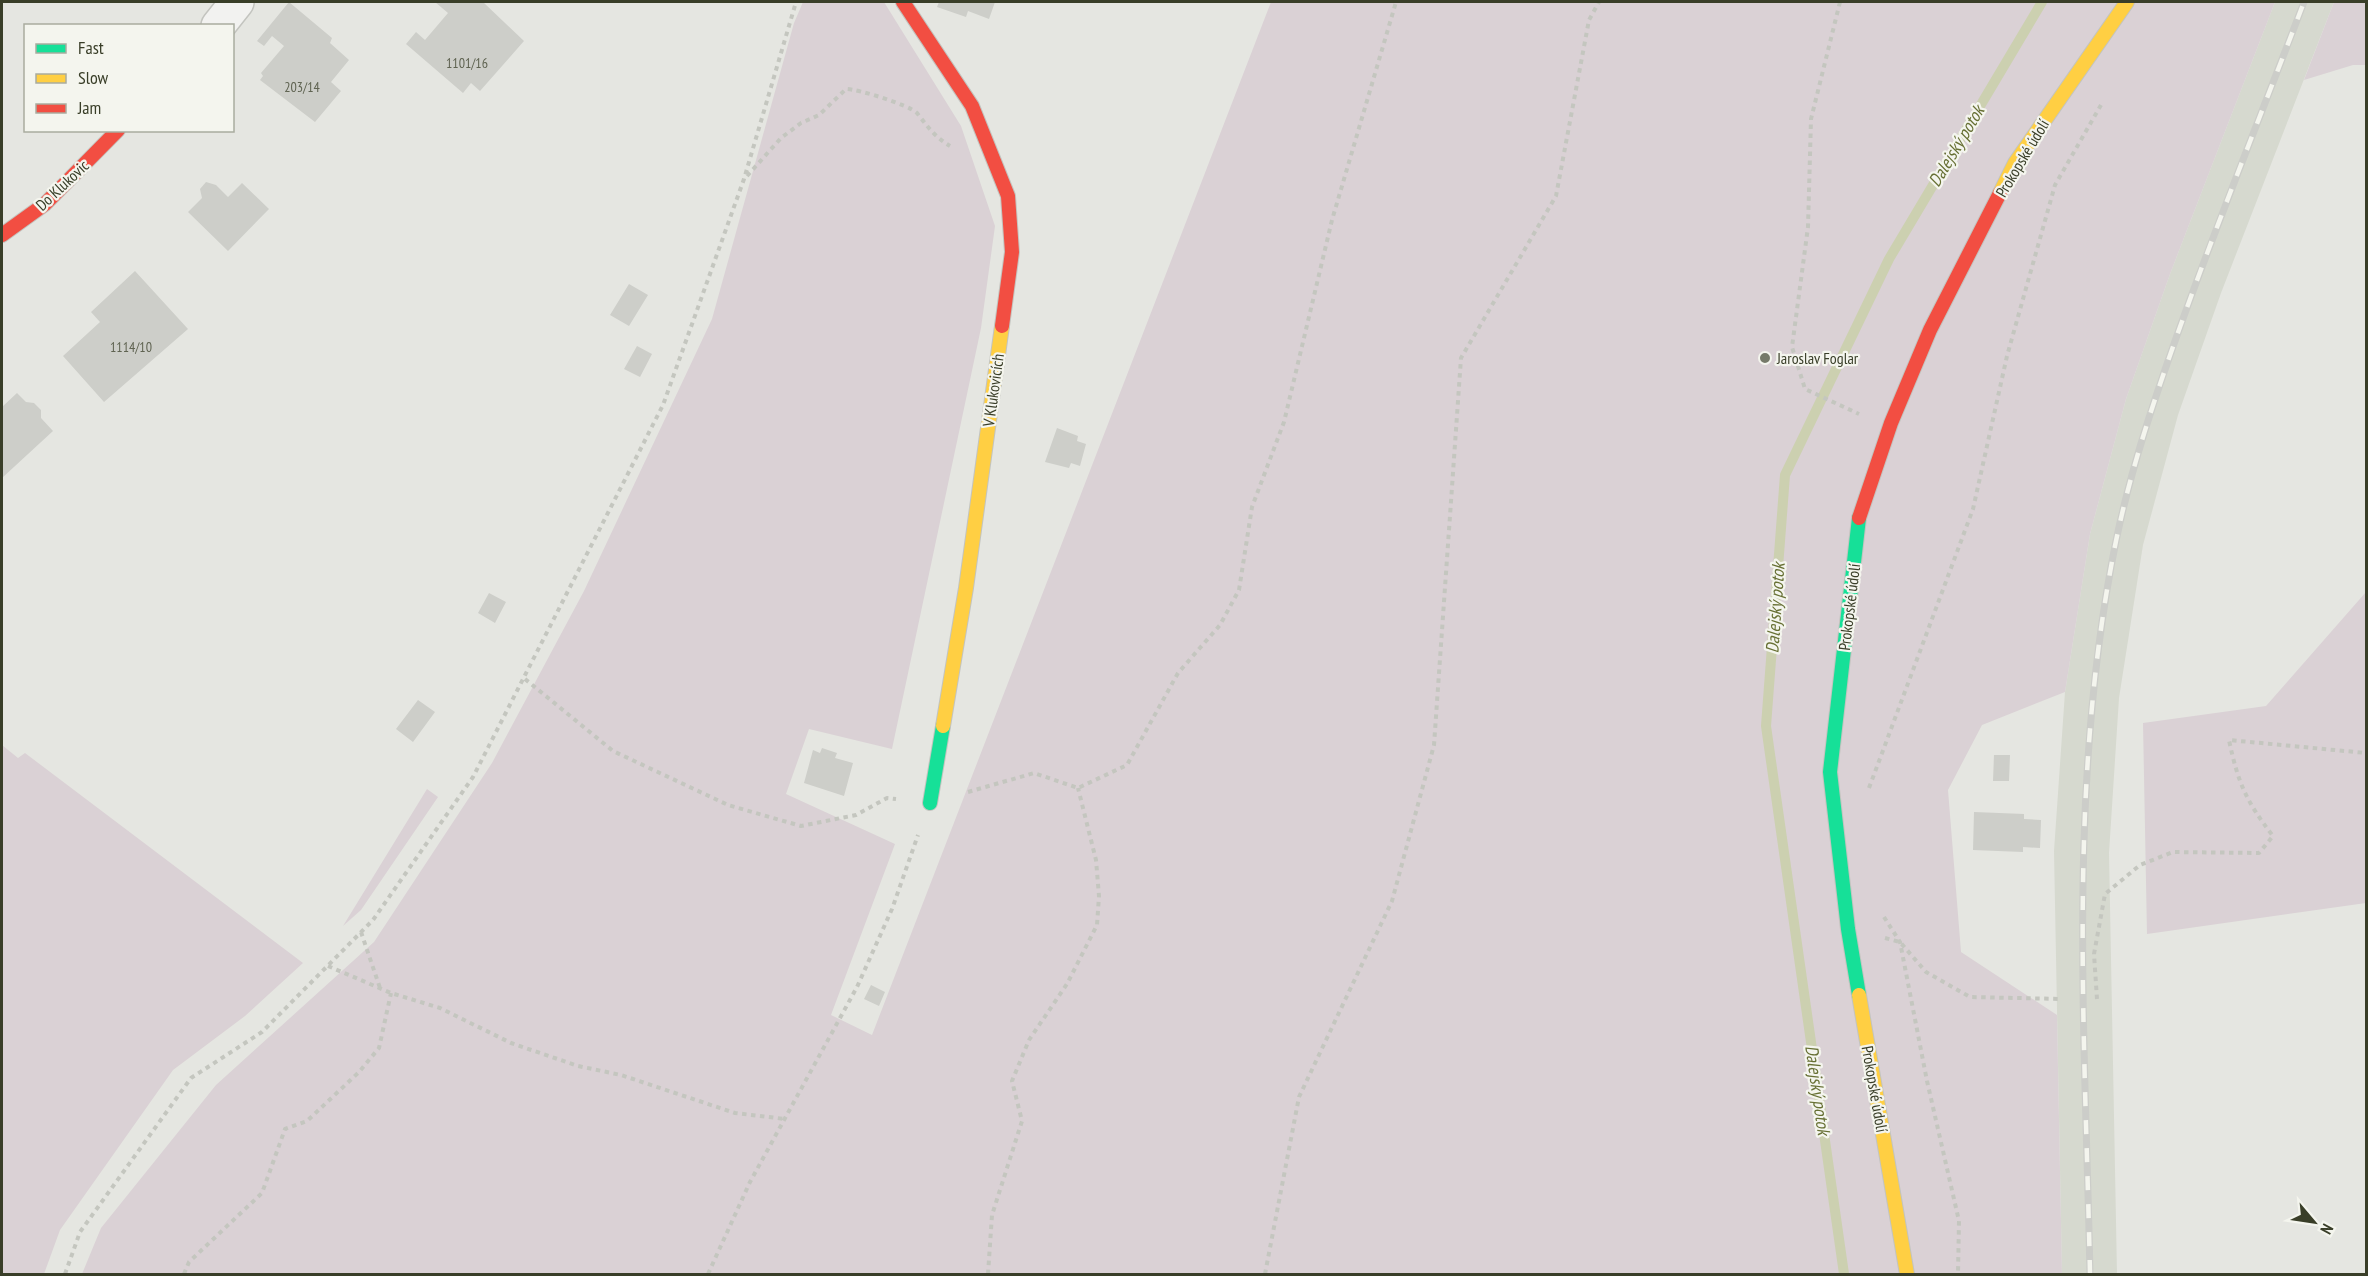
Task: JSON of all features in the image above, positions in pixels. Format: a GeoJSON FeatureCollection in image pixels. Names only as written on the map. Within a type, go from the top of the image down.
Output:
{"type":"FeatureCollection","features":[{"type":"Feature","properties":{"kind":"street"},"geometry":{"type":"LineString","coordinates":[[220,24],[237,2]]}},
{"type":"Feature","properties":{"kind":"street","name":"V Klukovicích"},"geometry":{"type":"LineString","coordinates":[[903,2],[972,106],[1008,196],[1012,252],[966,588],[930,803]]}},
{"type":"Feature","properties":{"kind":"street","name":"Prokopské údolí"},"geometry":{"type":"LineString","coordinates":[[1907,1275],[1848,929],[1830,772],[1859,519],[1892,423],[1930,330],[2015,163],[2127,2]]}},
{"type":"Feature","properties":{"kind":"street","name":"Do Klukovic"},"geometry":{"type":"LineString","coordinates":[[2,235],[45,204],[116,132]]}},
{"type":"Feature","properties":{"kind":"path"},"geometry":{"type":"LineString","coordinates":[[65,1275],[80,1232],[191,1078],[262,1032],[373,920],[473,777],[663,405],[744,179],[796,2]]}},
{"type":"Feature","properties":{"kind":"path"},"geometry":{"type":"LineString","coordinates":[[525,679],[613,751],[728,805],[801,826],[856,815],[887,798],[930,803],[1034,773],[1078,788],[1127,765],[1179,673],[1220,625],[1239,590],[1252,507],[1284,422],[1332,220],[1396,2]]}},
{"type":"Feature","properties":{"kind":"path"},"geometry":{"type":"LineString","coordinates":[[1265,1275],[1299,1097],[1392,901],[1434,745],[1461,358],[1556,196],[1589,20],[1599,2]]}},
{"type":"Feature","properties":{"kind":"path"},"geometry":{"type":"LineString","coordinates":[[1840,2],[1811,119],[1808,227],[1792,347],[1805,390],[1850,411]]}},
{"type":"Feature","properties":{"kind":"path"},"geometry":{"type":"LineString","coordinates":[[744,179],[781,138],[801,123],[819,115],[846,89],[863,91],[908,108],[916,113],[940,141],[964,155],[994,162]]}},
{"type":"Feature","properties":{"kind":"path"},"geometry":{"type":"LineString","coordinates":[[1869,799],[1869,788],[1973,509],[2007,356],[2055,185],[2106,97]]}},
{"type":"Feature","properties":{"kind":"path"},"geometry":{"type":"LineString","coordinates":[[2097,999],[2094,954],[2104,894],[2140,865],[2173,852],[2259,853],[2273,836],[2237,779],[2229,740],[2367,753]]}},
{"type":"Feature","properties":{"kind":"path"},"geometry":{"type":"LineString","coordinates":[[988,1275],[992,1215],[1022,1121],[1012,1081],[1029,1040],[1067,984],[1097,925],[1100,896],[1096,860],[1078,788]]}},
{"type":"Feature","properties":{"kind":"path"},"geometry":{"type":"LineString","coordinates":[[708,1275],[750,1182],[861,978],[892,909],[930,803]]}},
{"type":"Feature","properties":{"kind":"path"},"geometry":{"type":"LineString","coordinates":[[1878,908],[1900,942],[1926,972],[1970,997],[2062,999]]}},
{"type":"Feature","properties":{"kind":"path"},"geometry":{"type":"LineString","coordinates":[[1848,929],[1900,942]]}},
{"type":"Feature","properties":{"kind":"path"},"geometry":{"type":"LineString","coordinates":[[361,932],[380,988]]}},
{"type":"Feature","properties":{"kind":"path"},"geometry":{"type":"LineString","coordinates":[[1900,942],[1927,1081],[1959,1221],[1958,1275]]}},
{"type":"Feature","properties":{"kind":"path"},"geometry":{"type":"LineString","coordinates":[[328,966],[391,993],[440,1008],[511,1043],[578,1066],[628,1077],[735,1113],[785,1119]]}},
{"type":"Feature","properties":{"kind":"path"},"geometry":{"type":"LineString","coordinates":[[184,1275],[189,1262],[262,1193],[285,1129],[307,1121],[359,1072],[379,1048],[391,993]]}},
{"type":"Feature","properties":{"kind":"shaded area"},"geometry":{"type":"Polygon","coordinates":[[[803,2],[884,2],[961,126],[995,226],[981,328],[892,749],[809,729],[786,794],[895,844],[831,1015],[872,1035],[1271,2],[2275,2],[2170,274],[2126,399],[2090,534],[2065,692],[1982,725],[1948,790],[1961,952],[2057,1015],[2062,1274],[82,1274],[101,1228],[216,1085],[374,942],[492,763],[584,591],[712,319],[794,23],[803,2]]]}},
{"type":"Feature","properties":{"kind":"shaded area"},"geometry":{"type":"Polygon","coordinates":[[[2275,2],[2334,2],[2221,293],[2178,415],[2143,545],[2119,698],[2109,853],[2117,1274],[2062,1274],[2054,851],[2065,692],[2090,534],[2126,399],[2170,274],[2275,2]]]}},
{"type":"Feature","properties":{"kind":"shaded area"},"geometry":{"type":"Polygon","coordinates":[[[2334,2],[2366,2],[2366,65],[2353,65],[2304,80],[2334,2]]]}},
{"type":"Feature","properties":{"kind":"shaded area"},"geometry":{"type":"Polygon","coordinates":[[[2366,592],[2366,903],[2147,934],[2143,723],[2266,706],[2366,592]]]}},
{"type":"Feature","properties":{"kind":"shaded area"},"geometry":{"type":"Polygon","coordinates":[[[2,745],[18,758],[25,753],[303,963],[245,1016],[173,1070],[60,1230],[44,1274],[2,1274],[2,745]]]}},
{"type":"Feature","properties":{"kind":"shaded area"},"geometry":{"type":"Polygon","coordinates":[[[427,789],[438,797],[361,910],[343,926],[427,789]]]}},
{"type":"Feature","properties":{"kind":"building"},"geometry":{"type":"Polygon","coordinates":[[[289,2],[332,38],[330,43],[349,60],[331,82],[341,91],[315,122],[260,80],[263,76],[261,73],[284,46],[272,36],[264,46],[257,41],[289,2]]]}},
{"type":"Feature","properties":{"kind":"building"},"geometry":{"type":"Polygon","coordinates":[[[435,2],[483,2],[524,41],[480,91],[471,83],[463,93],[406,44],[416,32],[425,40],[448,13],[435,2]]]}},
{"type":"Feature","properties":{"kind":"building"},"geometry":{"type":"Polygon","coordinates":[[[939,2],[995,2],[989,19],[968,11],[966,17],[937,7],[939,2]]]}},
{"type":"Feature","properties":{"kind":"building"},"geometry":{"type":"Polygon","coordinates":[[[206,182],[216,185],[228,197],[242,183],[269,209],[228,251],[188,212],[202,198],[200,189],[206,182]]]}},
{"type":"Feature","properties":{"kind":"building"},"geometry":{"type":"Polygon","coordinates":[[[135,271],[188,329],[104,402],[63,356],[100,322],[91,312],[135,271]]]}},
{"type":"Feature","properties":{"kind":"building"},"geometry":{"type":"Polygon","coordinates":[[[629,284],[648,295],[629,326],[610,315],[629,284]]]}},
{"type":"Feature","properties":{"kind":"building"},"geometry":{"type":"Polygon","coordinates":[[[637,346],[652,354],[640,377],[624,369],[637,346]]]}},
{"type":"Feature","properties":{"kind":"building"},"geometry":{"type":"Polygon","coordinates":[[[17,393],[26,402],[34,403],[41,410],[41,418],[53,431],[2,478],[2,407],[17,393]]]}},
{"type":"Feature","properties":{"kind":"building"},"geometry":{"type":"Polygon","coordinates":[[[1057,428],[1078,436],[1077,441],[1086,444],[1080,466],[1071,463],[1069,468],[1045,462],[1057,428]]]}},
{"type":"Feature","properties":{"kind":"building"},"geometry":{"type":"Polygon","coordinates":[[[489,593],[506,602],[495,623],[478,613],[489,593]]]}},
{"type":"Feature","properties":{"kind":"building"},"geometry":{"type":"Polygon","coordinates":[[[418,700],[435,712],[413,742],[396,729],[418,700]]]}},
{"type":"Feature","properties":{"kind":"building"},"geometry":{"type":"Polygon","coordinates":[[[822,748],[837,753],[835,758],[853,763],[844,796],[804,783],[813,750],[820,753],[822,748]]]}},
{"type":"Feature","properties":{"kind":"building"},"geometry":{"type":"Polygon","coordinates":[[[1994,755],[2010,755],[2009,781],[1993,781],[1994,755]]]}},
{"type":"Feature","properties":{"kind":"building"},"geometry":{"type":"Polygon","coordinates":[[[1974,812],[2024,814],[2024,819],[2041,820],[2040,848],[2023,847],[2023,852],[1973,850],[1974,812]]]}},
{"type":"Feature","properties":{"kind":"building"},"geometry":{"type":"Polygon","coordinates":[[[871,985],[885,992],[879,1006],[864,999],[871,985]]]}},
{"type":"Feature","properties":{"kind":"waterway","name":"Dalejský potok"},"geometry":{"type":"LineString","coordinates":[[1844,1274],[1766,726],[1785,475],[1889,259],[2042,2]]}},
{"type":"Feature","properties":{"kind":"railway"},"geometry":{"type":"LineString","coordinates":[[2090,1274],[2083,998],[2085,814],[2091,723],[2101,632],[2116,541],[2136,460],[2180,327],[2304,2]]}},
{"type":"Feature","properties":{"kind":"traffic: fast"},"geometry":{"type":"LineString","coordinates":[[1859,518],[1830,772],[1848,929],[1859,995]]}},
{"type":"Feature","properties":{"kind":"traffic: fast"},"geometry":{"type":"LineString","coordinates":[[930,803],[943,726]]}},
{"type":"Feature","properties":{"kind":"traffic: slow"},"geometry":{"type":"LineString","coordinates":[[2000,193],[2015,163],[2127,2]]}},
{"type":"Feature","properties":{"kind":"traffic: slow"},"geometry":{"type":"LineString","coordinates":[[943,726],[966,588],[1002,326]]}},
{"type":"Feature","properties":{"kind":"traffic: slow"},"geometry":{"type":"LineString","coordinates":[[1859,995],[1907,1274]]}},
{"type":"Feature","properties":{"kind":"traffic: jam"},"geometry":{"type":"LineString","coordinates":[[903,2],[972,106],[1008,196],[1012,252],[1002,326]]}},
{"type":"Feature","properties":{"kind":"traffic: jam"},"geometry":{"type":"LineString","coordinates":[[2,235],[45,204],[116,132]]}},
{"type":"Feature","properties":{"kind":"traffic: jam"},"geometry":{"type":"LineString","coordinates":[[1859,518],[1891,423],[1930,330],[2000,193]]}},
{"type":"Feature","properties":{"kind":"place","name":"Jaroslav Foglar"},"geometry":{"type":"Point","coordinates":[1765,358]}}]}
